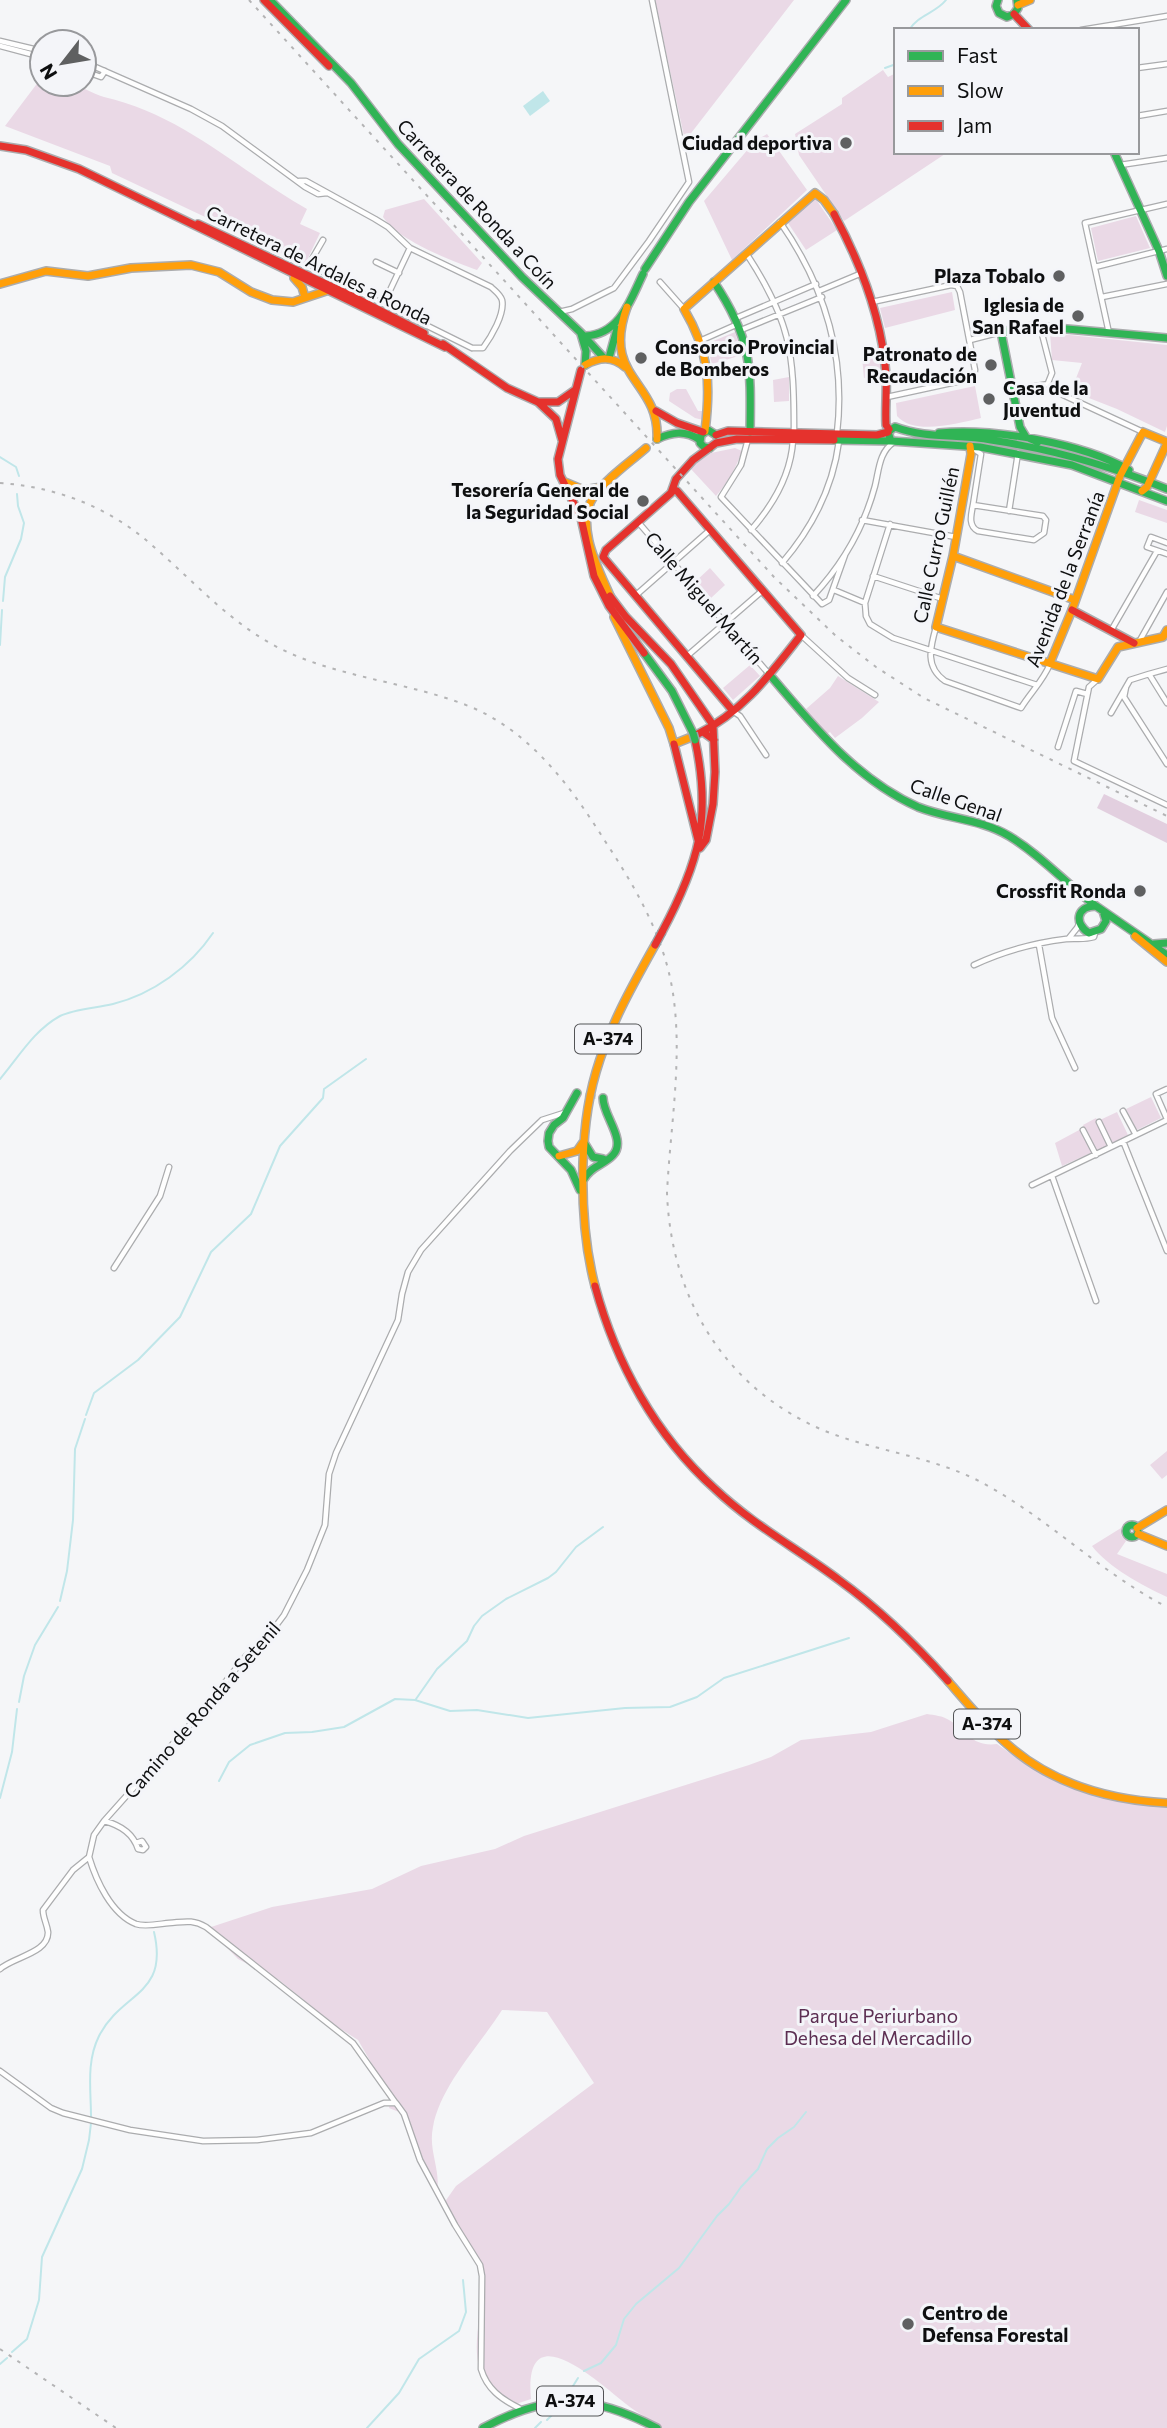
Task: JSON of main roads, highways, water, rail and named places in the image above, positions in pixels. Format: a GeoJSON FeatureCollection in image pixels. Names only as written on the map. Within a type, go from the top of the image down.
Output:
{"type":"FeatureCollection","features":[{"type":"Feature","properties":{"kind":"main road"},"geometry":{"type":"LineString","coordinates":[[818,34],[840,0]]}},
{"type":"Feature","properties":{"kind":"main road"},"geometry":{"type":"LineString","coordinates":[[646,448],[603,487],[584,490],[565,482],[558,468],[562,441],[583,367],[584,335],[604,335],[622,315],[644,272],[689,202],[846,0]]}},
{"type":"Feature","properties":{"kind":"main road"},"geometry":{"type":"LineString","coordinates":[[795,64],[851,0]]}},
{"type":"Feature","properties":{"kind":"main road"},"geometry":{"type":"LineString","coordinates":[[998,0],[996,9],[1007,17],[1014,14],[1018,2],[1030,0]]}},
{"type":"Feature","properties":{"kind":"main road"},"geometry":{"type":"LineString","coordinates":[[267,1],[284,14],[299,36]]}},
{"type":"Feature","properties":{"kind":"main road","name":"Carretera de Ronda a Coín"},"geometry":{"type":"LineString","coordinates":[[267,1],[356,91]]}},
{"type":"Feature","properties":{"kind":"main road","name":"Carretera de Ronda a Coín"},"geometry":{"type":"LineString","coordinates":[[284,14],[356,91],[413,161],[558,313],[606,358]]}},
{"type":"Feature","properties":{"kind":"main road"},"geometry":{"type":"LineString","coordinates":[[1014,14],[1027,28]]}},
{"type":"Feature","properties":{"kind":"main road","name":"Carretera de Ardales a Ronda"},"geometry":{"type":"LineString","coordinates":[[0,146],[53,158],[356,298],[415,328],[507,388],[538,402]]}},
{"type":"Feature","properties":{"kind":"main road"},"geometry":{"type":"LineString","coordinates":[[1115,154],[1140,209],[1163,250],[1167,276]]}},
{"type":"Feature","properties":{"kind":"main road"},"geometry":{"type":"LineString","coordinates":[[733,711],[603,556],[606,550],[673,490],[676,479],[706,441],[710,383],[702,341],[684,309],[779,222],[815,193],[820,195],[835,216],[862,273],[872,302],[883,350],[887,397],[886,425],[894,441]]}},
{"type":"Feature","properties":{"kind":"main road","name":"Carretera de Ardales a Ronda"},"geometry":{"type":"LineString","coordinates":[[177,216],[445,347]]}},
{"type":"Feature","properties":{"kind":"main road"},"geometry":{"type":"LineString","coordinates":[[278,261],[313,283],[356,298]]}},
{"type":"Feature","properties":{"kind":"main road"},"geometry":{"type":"LineString","coordinates":[[0,284],[46,271],[88,276],[131,268],[191,265],[219,272],[261,296],[285,302],[328,291]]}},
{"type":"Feature","properties":{"kind":"main road"},"geometry":{"type":"LineString","coordinates":[[288,271],[300,282],[305,296]]}},
{"type":"Feature","properties":{"kind":"main road"},"geometry":{"type":"LineString","coordinates":[[714,282],[738,324],[750,364],[752,380],[749,435]]}},
{"type":"Feature","properties":{"kind":"main road"},"geometry":{"type":"LineString","coordinates":[[305,296],[313,283]]}},
{"type":"Feature","properties":{"kind":"main road"},"geometry":{"type":"LineString","coordinates":[[627,307],[619,347],[626,368],[655,411],[657,439],[677,432],[689,433],[706,441],[749,435],[794,436],[971,447],[1018,453],[1072,465],[1167,501]]}},
{"type":"Feature","properties":{"kind":"main road"},"geometry":{"type":"LineString","coordinates":[[606,358],[622,315]]}},
{"type":"Feature","properties":{"kind":"main road"},"geometry":{"type":"LineString","coordinates":[[1038,442],[1026,437],[1020,427],[1001,332],[1034,326],[1167,338]]}},
{"type":"Feature","properties":{"kind":"main road"},"geometry":{"type":"LineString","coordinates":[[583,367],[606,358],[626,368]]}},
{"type":"Feature","properties":{"kind":"main road"},"geometry":{"type":"LineString","coordinates":[[538,402],[558,402],[575,389]]}},
{"type":"Feature","properties":{"kind":"main road"},"geometry":{"type":"LineString","coordinates":[[538,402],[556,419],[562,441]]}},
{"type":"Feature","properties":{"kind":"main road"},"geometry":{"type":"LineString","coordinates":[[655,411],[706,441]]}},
{"type":"Feature","properties":{"kind":"main road"},"geometry":{"type":"LineString","coordinates":[[886,412],[895,424],[911,433]]}},
{"type":"Feature","properties":{"kind":"main road"},"geometry":{"type":"LineString","coordinates":[[838,437],[877,435],[895,427],[911,433],[1019,444],[1127,471]]}},
{"type":"Feature","properties":{"kind":"main road"},"geometry":{"type":"LineString","coordinates":[[1011,437],[1020,427]]}},
{"type":"Feature","properties":{"kind":"main road"},"geometry":{"type":"LineString","coordinates":[[894,441],[902,436],[901,430]]}},
{"type":"Feature","properties":{"kind":"main road"},"geometry":{"type":"LineString","coordinates":[[933,435],[949,431],[1038,442],[1090,454],[1167,489]]}},
{"type":"Feature","properties":{"kind":"main road"},"geometry":{"type":"LineString","coordinates":[[1127,471],[1143,432],[1167,443],[1142,491]]}},
{"type":"Feature","properties":{"kind":"main road","name":"Calle Curro Guillén"},"geometry":{"type":"LineString","coordinates":[[971,447],[953,555],[936,627],[1050,663]]}},
{"type":"Feature","properties":{"kind":"main road","name":"Avenida de la Serranía"},"geometry":{"type":"LineString","coordinates":[[1050,663],[1119,482],[1127,471]]}},
{"type":"Feature","properties":{"kind":"main road","name":"A-374"},"geometry":{"type":"LineString","coordinates":[[565,482],[580,518],[594,576],[609,606],[672,691],[696,735],[704,795],[704,823],[700,848],[685,890],[628,993],[602,1053],[595,1076],[584,1141],[582,1194],[595,1292],[614,1346],[639,1395],[679,1454],[715,1490],[762,1529],[876,1609],[1018,1754],[1040,1768],[1097,1793],[1167,1803]]}},
{"type":"Feature","properties":{"kind":"main road","name":"A-374"},"geometry":{"type":"LineString","coordinates":[[603,487],[591,500],[587,514],[588,525],[594,556],[618,615]]}},
{"type":"Feature","properties":{"kind":"main road"},"geometry":{"type":"LineString","coordinates":[[673,490],[677,491],[801,635],[752,694],[733,711],[696,735],[674,744]]}},
{"type":"Feature","properties":{"kind":"main road"},"geometry":{"type":"LineString","coordinates":[[953,555],[1075,600]]}},
{"type":"Feature","properties":{"kind":"main road"},"geometry":{"type":"LineString","coordinates":[[610,596],[626,617],[671,664],[713,725],[713,804],[706,840],[700,848]]}},
{"type":"Feature","properties":{"kind":"main road"},"geometry":{"type":"LineString","coordinates":[[609,606],[668,728],[700,848]]}},
{"type":"Feature","properties":{"kind":"main road"},"geometry":{"type":"LineString","coordinates":[[1072,610],[1136,642]]}},
{"type":"Feature","properties":{"kind":"main road"},"geometry":{"type":"LineString","coordinates":[[1050,663],[1098,679],[1118,647],[1163,637],[1167,630]]}},
{"type":"Feature","properties":{"kind":"main road","name":"Calle Genal"},"geometry":{"type":"LineString","coordinates":[[769,674],[837,753],[883,790],[922,808],[1006,833],[1038,855],[1096,906]]}},
{"type":"Feature","properties":{"kind":"main road"},"geometry":{"type":"LineString","coordinates":[[696,735],[714,741]]}},
{"type":"Feature","properties":{"kind":"main road"},"geometry":{"type":"LineString","coordinates":[[1077,892],[1079,919],[1084,931],[1098,931],[1118,925],[1158,952],[1166,949]]}},
{"type":"Feature","properties":{"kind":"main road"},"geometry":{"type":"LineString","coordinates":[[1079,919],[1086,906],[1096,906],[1152,944],[1166,949]]}},
{"type":"Feature","properties":{"kind":"main road"},"geometry":{"type":"LineString","coordinates":[[1098,931],[1106,921],[1103,911]]}},
{"type":"Feature","properties":{"kind":"main road"},"geometry":{"type":"LineString","coordinates":[[1135,936],[1167,962]]}},
{"type":"Feature","properties":{"kind":"main road"},"geometry":{"type":"LineString","coordinates":[[581,1094],[549,1133],[549,1147],[571,1170],[582,1194]]}},
{"type":"Feature","properties":{"kind":"main road"},"geometry":{"type":"LineString","coordinates":[[582,1194],[585,1175],[614,1154],[618,1147],[618,1138],[600,1098]]}},
{"type":"Feature","properties":{"kind":"main road"},"geometry":{"type":"LineString","coordinates":[[559,1156],[577,1151],[584,1141],[593,1157],[608,1158]]}},
{"type":"Feature","properties":{"kind":"main road"},"geometry":{"type":"LineString","coordinates":[[1167,1510],[1137,1531],[1167,1546]]}},
{"type":"Feature","properties":{"kind":"main road","name":"A-374"},"geometry":{"type":"LineString","coordinates":[[483,2428],[519,2408],[543,2402],[585,2401],[625,2411],[657,2428]]}},
{"type":"Feature","properties":{"kind":"water"},"geometry":{"type":"Polygon","coordinates":[[[543,91],[550,101],[530,116],[523,106],[543,91]]]}},
{"type":"Feature","properties":{"kind":"waterway"},"geometry":{"type":"LineString","coordinates":[[911,28],[946,0]]}},
{"type":"Feature","properties":{"kind":"waterway"},"geometry":{"type":"LineString","coordinates":[[885,68],[894,65]]}},
{"type":"Feature","properties":{"kind":"waterway"},"geometry":{"type":"LineString","coordinates":[[0,457],[16,467],[19,476]]}},
{"type":"Feature","properties":{"kind":"waterway"},"geometry":{"type":"LineString","coordinates":[[3,601],[5,577],[21,539],[24,523],[17,494]]}},
{"type":"Feature","properties":{"kind":"waterway"},"geometry":{"type":"LineString","coordinates":[[0,645],[2,610]]}},
{"type":"Feature","properties":{"kind":"waterway"},"geometry":{"type":"LineString","coordinates":[[0,1079],[34,1037],[51,1022],[72,1012],[128,999],[156,986],[182,968],[213,933]]}},
{"type":"Feature","properties":{"kind":"waterway"},"geometry":{"type":"LineString","coordinates":[[86,1415],[94,1393],[138,1360],[180,1317],[211,1252],[251,1214],[280,1146],[323,1098],[324,1089],[366,1059]]}},
{"type":"Feature","properties":{"kind":"waterway"},"geometry":{"type":"LineString","coordinates":[[60,1601],[67,1571],[73,1520],[75,1449],[85,1419]]}},
{"type":"Feature","properties":{"kind":"waterway"},"geometry":{"type":"LineString","coordinates":[[416,1699],[437,1669],[467,1641],[482,1616],[506,1599],[548,1578],[576,1547],[603,1527]]}},
{"type":"Feature","properties":{"kind":"waterway"},"geometry":{"type":"LineString","coordinates":[[19,1702],[24,1676],[35,1645],[58,1607]]}},
{"type":"Feature","properties":{"kind":"waterway"},"geometry":{"type":"LineString","coordinates":[[219,1781],[229,1762],[250,1745],[285,1733],[344,1727],[395,1699],[415,1700],[450,1711],[477,1710],[528,1718],[625,1708],[670,1707],[697,1697],[724,1678],[849,1638]]}},
{"type":"Feature","properties":{"kind":"waterway"},"geometry":{"type":"LineString","coordinates":[[0,1798],[12,1752],[17,1709]]}},
{"type":"Feature","properties":{"kind":"waterway"},"geometry":{"type":"LineString","coordinates":[[91,2117],[90,2076],[95,2046],[109,2021],[149,1981],[155,1969],[157,1953],[154,1932]]}},
{"type":"Feature","properties":{"kind":"waterway"},"geometry":{"type":"LineString","coordinates":[[584,2371],[601,2363],[616,2345],[624,2319],[636,2304],[679,2268],[717,2216],[758,2169],[767,2149],[794,2127],[806,2112]]}},
{"type":"Feature","properties":{"kind":"waterway"},"geometry":{"type":"LineString","coordinates":[[12,2352],[27,2339],[39,2300],[42,2257],[82,2169],[91,2123]]}},
{"type":"Feature","properties":{"kind":"waterway"},"geometry":{"type":"LineString","coordinates":[[367,2428],[399,2393],[419,2359],[459,2331],[466,2312],[463,2280]]}},
{"type":"Feature","properties":{"kind":"waterway"},"geometry":{"type":"LineString","coordinates":[[0,2364],[7,2358]]}},
{"type":"Feature","properties":{"kind":"waterway"},"geometry":{"type":"LineString","coordinates":[[568,2394],[578,2378]]}},
{"type":"Feature","properties":{"kind":"waterway"},"geometry":{"type":"LineString","coordinates":[[547,2420],[558,2409]]}},
{"type":"Feature","properties":{"kind":"waterway"},"geometry":{"type":"LineString","coordinates":[[535,2428],[541,2422]]}},
{"type":"Feature","properties":{"kind":"tunnel"},"geometry":{"type":"LineString","coordinates":[[585,1095],[597,1097]]}},
{"type":"Feature","properties":{"kind":"railway"},"geometry":{"type":"LineString","coordinates":[[249,0],[774,577],[836,636],[876,667],[924,698],[1167,816]]}},
{"type":"Feature","properties":{"kind":"railway"},"geometry":{"type":"LineString","coordinates":[[0,483],[42,489],[102,511],[137,533],[237,621],[268,642],[317,664],[471,707],[513,731],[548,763],[578,801],[617,859],[649,917],[665,958],[674,1001],[677,1049],[667,1193],[671,1232],[679,1269],[692,1304],[710,1336],[732,1365],[759,1391],[790,1413],[844,1438],[940,1465],[977,1480],[1026,1510],[1118,1577],[1167,1607]]}},
{"type":"Feature","properties":{"kind":"railway"},"geometry":{"type":"LineString","coordinates":[[0,2349],[116,2428]]}},
{"type":"Feature","properties":{"kind":"place","name":"Ciudad deportiva"},"geometry":{"type":"Point","coordinates":[846,143]}},
{"type":"Feature","properties":{"kind":"place","name":"Plaza Tobalo"},"geometry":{"type":"Point","coordinates":[1059,276]}},
{"type":"Feature","properties":{"kind":"place","name":"Iglesia de San Rafael"},"geometry":{"type":"Point","coordinates":[1078,316]}},
{"type":"Feature","properties":{"kind":"place","name":"Consorcio Provincial de Bomberos"},"geometry":{"type":"Point","coordinates":[641,358]}},
{"type":"Feature","properties":{"kind":"place","name":"Patronato de Recaudación"},"geometry":{"type":"Point","coordinates":[991,365]}},
{"type":"Feature","properties":{"kind":"place","name":"Casa de la Juventud"},"geometry":{"type":"Point","coordinates":[989,399]}},
{"type":"Feature","properties":{"kind":"place","name":"Tesorería General de la Seguridad Social"},"geometry":{"type":"Point","coordinates":[643,501]}},
{"type":"Feature","properties":{"kind":"place","name":"Crossfit Ronda"},"geometry":{"type":"Point","coordinates":[1140,891]}},
{"type":"Feature","properties":{"kind":"place","name":"Centro de Defensa Forestal"},"geometry":{"type":"Point","coordinates":[908,2324]}},
{"type":"Feature","properties":{"kind":"park label","name":"Parque Periurbano Dehesa del Mercadillo"},"geometry":{"type":"Point","coordinates":[878,2027]}}]}
